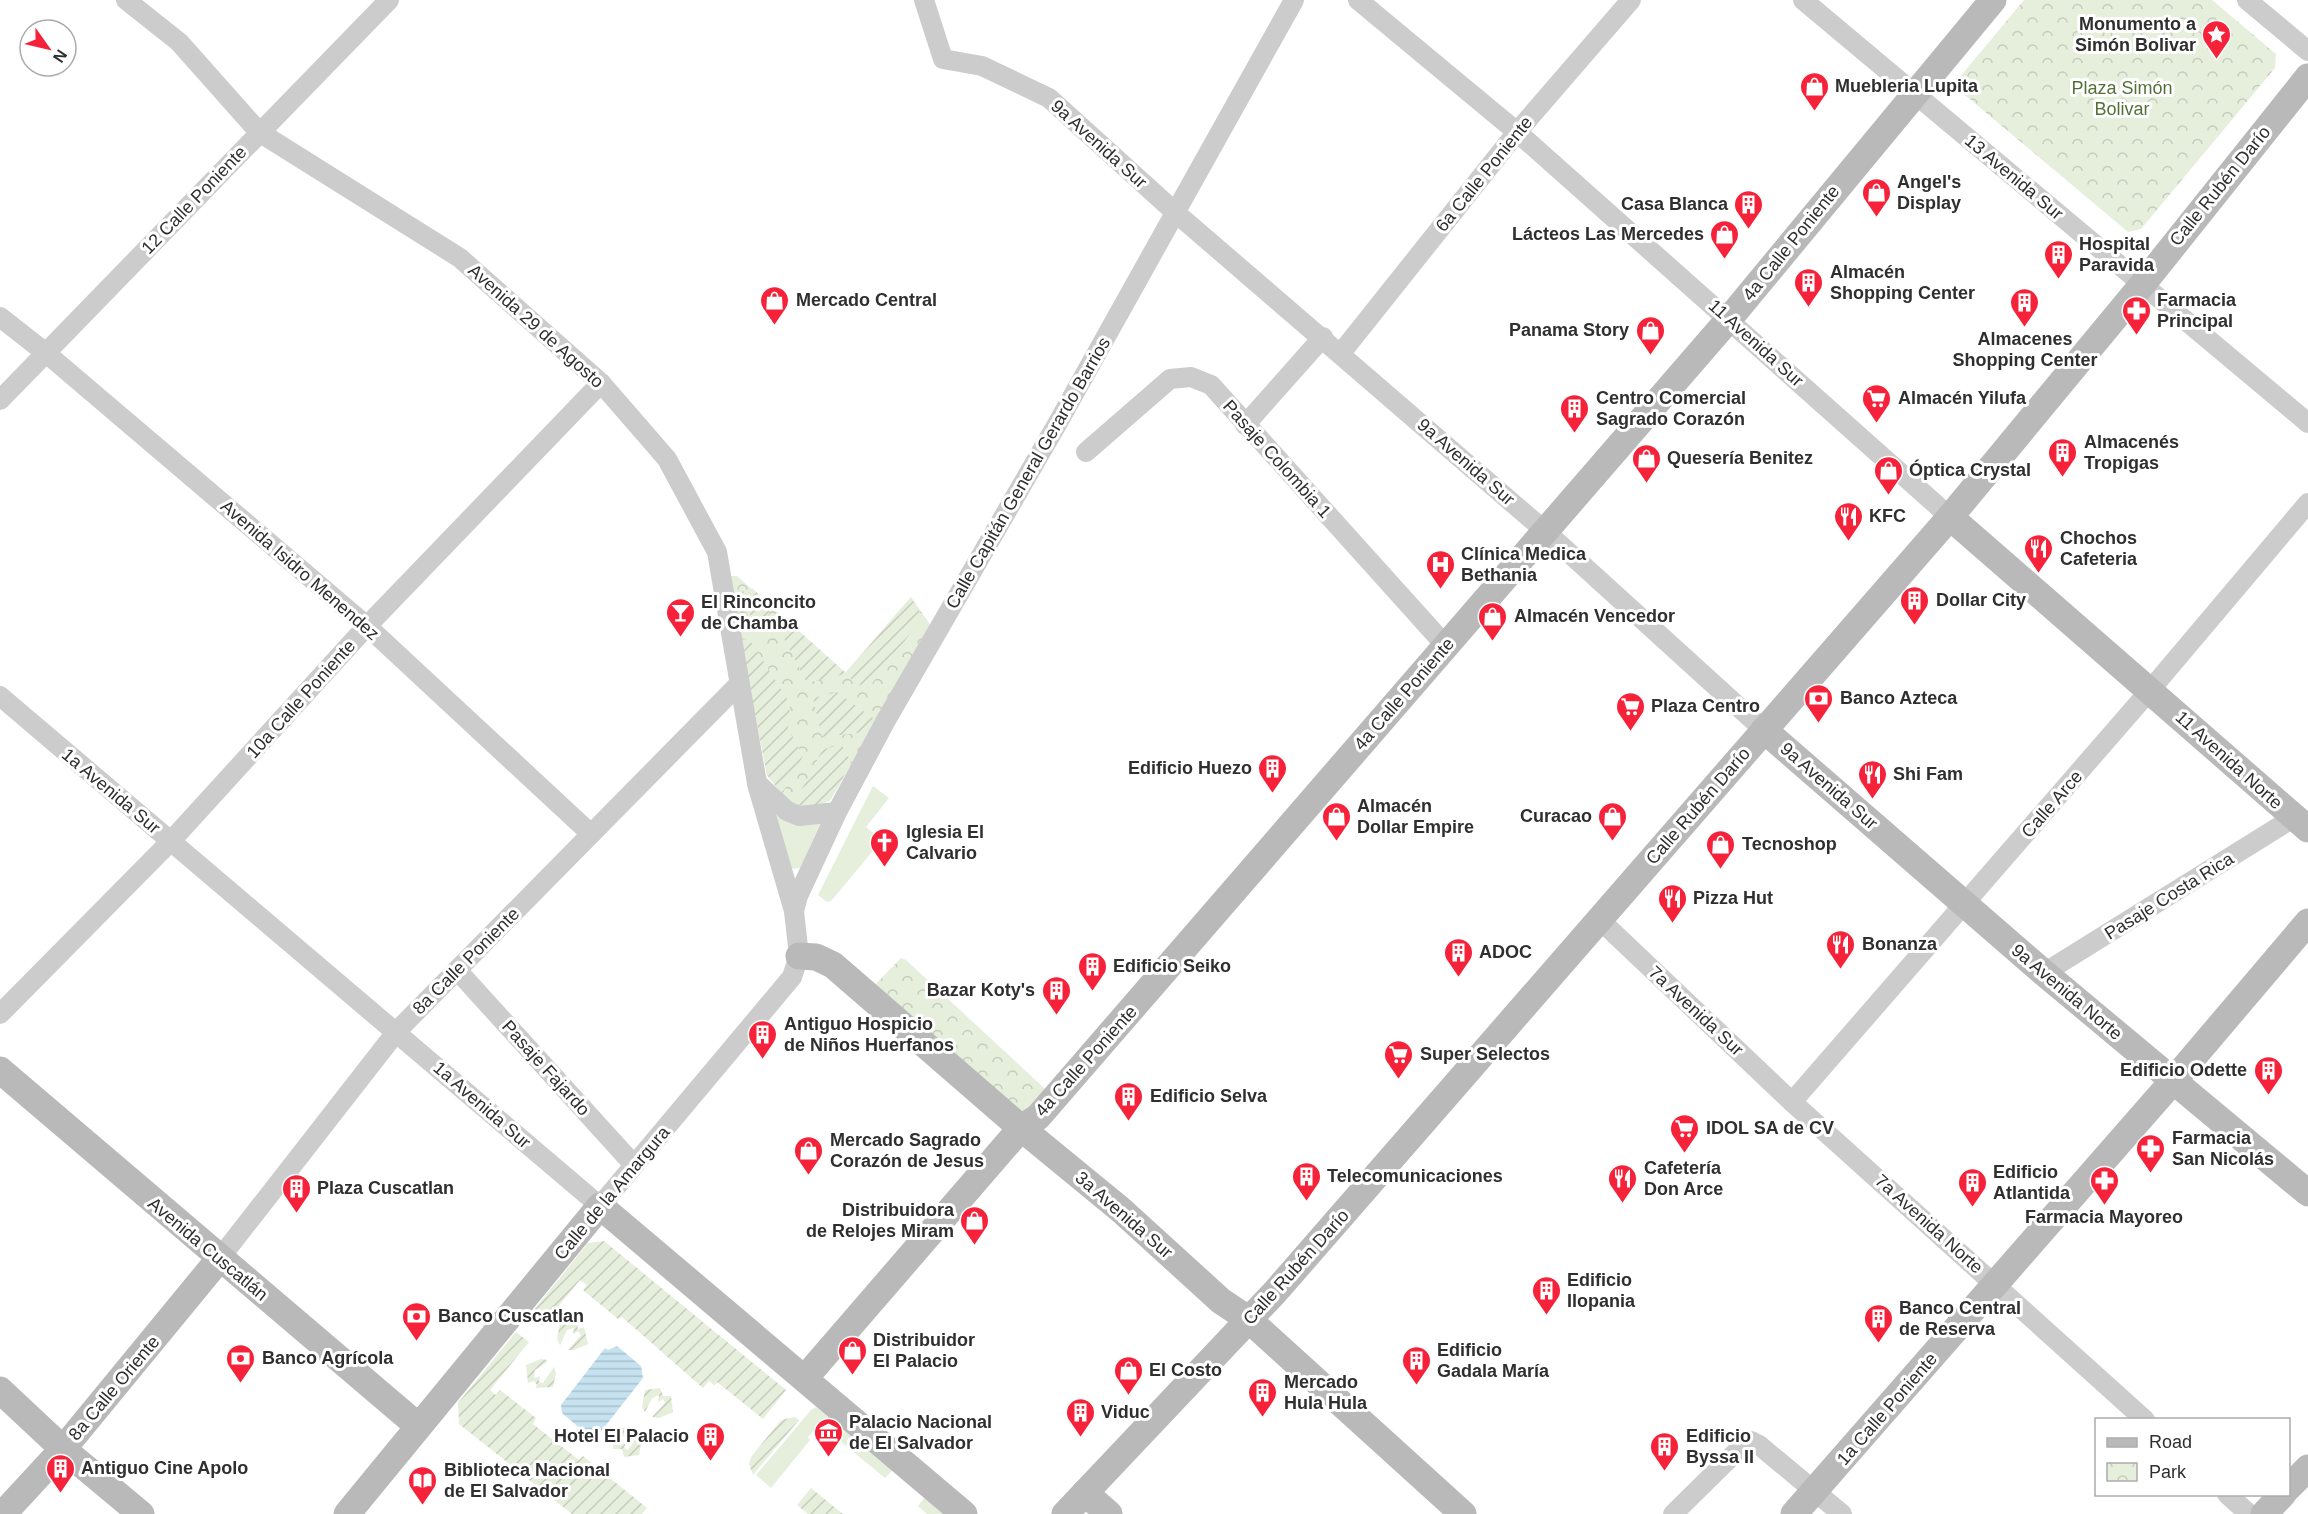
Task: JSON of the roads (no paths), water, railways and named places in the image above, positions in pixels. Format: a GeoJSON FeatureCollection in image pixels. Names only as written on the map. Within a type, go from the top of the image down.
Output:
{"type":"FeatureCollection","features":[{"type":"Feature","properties":{"kind":"main road","name":"4a Calle Poniente"},"geometry":{"type":"LineString","coordinates":[[805,1378],[1021,1128],[1038,1117],[1729,319],[1993,0]]}},
{"type":"Feature","properties":{"kind":"main road","name":"Calle Rubén Darío"},"geometry":{"type":"LineString","coordinates":[[1065,1514],[1248,1319],[1374,1180],[1950,517],[2142,285],[2308,77]]}},
{"type":"Feature","properties":{"kind":"main road","name":"11 Avenida Sur"},"geometry":{"type":"LineString","coordinates":[[1950,517],[2151,689]]}},
{"type":"Feature","properties":{"kind":"main road","name":"11 Avenida Norte"},"geometry":{"type":"LineString","coordinates":[[2151,689],[2301,824]]}},
{"type":"Feature","properties":{"kind":"main road","name":"9a Avenida Sur"},"geometry":{"type":"LineString","coordinates":[[1764,730],[1966,905]]}},
{"type":"Feature","properties":{"kind":"main road","name":"9a Avenida Norte"},"geometry":{"type":"LineString","coordinates":[[1966,905],[2308,1193]]}},
{"type":"Feature","properties":{"kind":"main road","name":"1a Calle Poniente"},"geometry":{"type":"LineString","coordinates":[[1794,1514],[2173,1081],[2308,922]]}},
{"type":"Feature","properties":{"kind":"main road","name":"3a Avenida Sur"},"geometry":{"type":"LineString","coordinates":[[799,956],[816,957],[833,964],[1021,1128],[1121,1210],[1221,1301],[1248,1319],[1463,1514]]}},
{"type":"Feature","properties":{"kind":"main road","name":"Avenida Cuscatlán"},"geometry":{"type":"LineString","coordinates":[[0,1070],[418,1426]]}},
{"type":"Feature","properties":{"kind":"main road","name":"1a Avenida Sur"},"geometry":{"type":"LineString","coordinates":[[600,1206],[964,1514]]}},
{"type":"Feature","properties":{"kind":"main road","name":"Calle de la Amargura"},"geometry":{"type":"LineString","coordinates":[[346,1514],[600,1206]]}},
{"type":"Feature","properties":{"kind":"main road","name":"8a Calle Oriente"},"geometry":{"type":"LineString","coordinates":[[3,1514],[63,1449],[220,1258]]}},
{"type":"Feature","properties":{"kind":"main road"},"geometry":{"type":"LineString","coordinates":[[0,1390],[63,1449],[141,1514]]}},
{"type":"Feature","properties":{"kind":"main road"},"geometry":{"type":"LineString","coordinates":[[2290,1487],[2308,1468]]}},
{"type":"Feature","properties":{"kind":"main road"},"geometry":{"type":"LineString","coordinates":[[1085,1493],[1109,1514]]}},
{"type":"Feature","properties":{"kind":"main road"},"geometry":{"type":"LineString","coordinates":[[2264,1514],[2281,1496]]}},
{"type":"Feature","properties":{"kind":"street","name":"Avenida 29 de Agosto"},"geometry":{"type":"LineString","coordinates":[[126,0],[179,42],[259,132],[460,258],[601,383],[667,459],[717,552],[738,685],[757,783],[794,911]]}},
{"type":"Feature","properties":{"kind":"street","name":"12 Calle Poniente"},"geometry":{"type":"LineString","coordinates":[[0,400],[388,0]]}},
{"type":"Feature","properties":{"kind":"street","name":"9a Avenida Sur"},"geometry":{"type":"LineString","coordinates":[[924,0],[943,59],[982,66],[1049,98],[1176,213],[1323,337],[1545,531],[1764,730]]}},
{"type":"Feature","properties":{"kind":"street","name":"Calle Capitán General Gerardo Barrios"},"geometry":{"type":"LineString","coordinates":[[799,956],[794,911],[798,896],[837,812],[891,712],[1176,213],[1294,0]]}},
{"type":"Feature","properties":{"kind":"street","name":"11 Avenida Sur"},"geometry":{"type":"LineString","coordinates":[[1358,0],[1517,132],[1950,517]]}},
{"type":"Feature","properties":{"kind":"street","name":"6a Calle Poniente"},"geometry":{"type":"LineString","coordinates":[[1341,353],[1517,132],[1631,0]]}},
{"type":"Feature","properties":{"kind":"street","name":"13 Avenida Sur"},"geometry":{"type":"LineString","coordinates":[[1803,0],[2308,423]]}},
{"type":"Feature","properties":{"kind":"street"},"geometry":{"type":"LineString","coordinates":[[2247,0],[2308,51]]}},
{"type":"Feature","properties":{"kind":"street","name":"Avenida Isidro Menendez"},"geometry":{"type":"LineString","coordinates":[[0,317],[46,352],[367,626],[591,834]]}},
{"type":"Feature","properties":{"kind":"street"},"geometry":{"type":"LineString","coordinates":[[1245,425],[1323,337]]}},
{"type":"Feature","properties":{"kind":"street","name":"Pasaje Colombia 1"},"geometry":{"type":"LineString","coordinates":[[1086,452],[1170,379],[1191,376],[1211,386],[1446,646]]}},
{"type":"Feature","properties":{"kind":"street","name":"10a Calle Poniente"},"geometry":{"type":"LineString","coordinates":[[0,1014],[171,841],[367,626],[601,383]]}},
{"type":"Feature","properties":{"kind":"street","name":"Calle Arce"},"geometry":{"type":"LineString","coordinates":[[1792,1102],[1966,905],[2308,502]]}},
{"type":"Feature","properties":{"kind":"street","name":"8a Calle Poniente"},"geometry":{"type":"LineString","coordinates":[[220,1258],[397,1031],[738,685]]}},
{"type":"Feature","properties":{"kind":"street","name":"1a Avenida Sur"},"geometry":{"type":"LineString","coordinates":[[0,696],[397,1031],[600,1206]]}},
{"type":"Feature","properties":{"kind":"street"},"geometry":{"type":"LineString","coordinates":[[757,783],[787,811],[799,816],[837,812]]}},
{"type":"Feature","properties":{"kind":"street","name":"Pasaje Costa Rica"},"geometry":{"type":"LineString","coordinates":[[2044,973],[2301,824]]}},
{"type":"Feature","properties":{"kind":"street","name":"7a Avenida Sur"},"geometry":{"type":"LineString","coordinates":[[1600,920],[1792,1102]]}},
{"type":"Feature","properties":{"kind":"street","name":"Calle de la Amargura"},"geometry":{"type":"LineString","coordinates":[[600,1206],[792,977],[799,956]]}},
{"type":"Feature","properties":{"kind":"street","name":"Pasaje Fajardo"},"geometry":{"type":"LineString","coordinates":[[457,970],[634,1165]]}},
{"type":"Feature","properties":{"kind":"street","name":"7a Avenida Norte"},"geometry":{"type":"LineString","coordinates":[[1792,1102],[2144,1418]]}},
{"type":"Feature","properties":{"kind":"street"},"geometry":{"type":"LineString","coordinates":[[1672,1514],[1742,1446],[1751,1441],[1759,1445],[1842,1514]]}},
{"type":"Feature","properties":{"kind":"street"},"geometry":{"type":"LineString","coordinates":[[2229,1496],[2249,1514]]}},
{"type":"Feature","properties":{"kind":"water"},"geometry":{"type":"Polygon","coordinates":[[[617,1346],[641,1366],[643,1378],[599,1434],[590,1432],[588,1435],[562,1413],[561,1405],[605,1348],[608,1350],[617,1346]]]}},
{"type":"Feature","properties":{"kind":"place","name":"Monumento a Simón Bolivar"},"geometry":{"type":"Point","coordinates":[2217,60]}},
{"type":"Feature","properties":{"kind":"place","name":"Muebleria Lupita"},"geometry":{"type":"Point","coordinates":[1814,112]}},
{"type":"Feature","properties":{"kind":"place","name":"Angel's Display"},"geometry":{"type":"Point","coordinates":[1876,218]}},
{"type":"Feature","properties":{"kind":"place","name":"Casa Blanca"},"geometry":{"type":"Point","coordinates":[1749,230]}},
{"type":"Feature","properties":{"kind":"place","name":"Lácteos Las Mercedes"},"geometry":{"type":"Point","coordinates":[1725,260]}},
{"type":"Feature","properties":{"kind":"place","name":"Hospital Paravida"},"geometry":{"type":"Point","coordinates":[2058,280]}},
{"type":"Feature","properties":{"kind":"place","name":"Almacén Shopping Center"},"geometry":{"type":"Point","coordinates":[1809,308]}},
{"type":"Feature","properties":{"kind":"place","name":"Mercado Central"},"geometry":{"type":"Point","coordinates":[775,326]}},
{"type":"Feature","properties":{"kind":"place","name":"Almacenes Shopping Center"},"geometry":{"type":"Point","coordinates":[2025,328]}},
{"type":"Feature","properties":{"kind":"place","name":"Farmacia Principal"},"geometry":{"type":"Point","coordinates":[2136,336]}},
{"type":"Feature","properties":{"kind":"place","name":"Panama Story"},"geometry":{"type":"Point","coordinates":[1650,356]}},
{"type":"Feature","properties":{"kind":"place","name":"Almacén Yilufa"},"geometry":{"type":"Point","coordinates":[1877,424]}},
{"type":"Feature","properties":{"kind":"place","name":"Centro Comercial Sagrado Corazón"},"geometry":{"type":"Point","coordinates":[1575,434]}},
{"type":"Feature","properties":{"kind":"place","name":"Almacenés Tropigas"},"geometry":{"type":"Point","coordinates":[2063,478]}},
{"type":"Feature","properties":{"kind":"place","name":"Quesería Benitez"},"geometry":{"type":"Point","coordinates":[1646,484]}},
{"type":"Feature","properties":{"kind":"place","name":"Óptica Crystal"},"geometry":{"type":"Point","coordinates":[1888,496]}},
{"type":"Feature","properties":{"kind":"place","name":"KFC"},"geometry":{"type":"Point","coordinates":[1848,542]}},
{"type":"Feature","properties":{"kind":"place","name":"Chochos Cafeteria"},"geometry":{"type":"Point","coordinates":[2039,574]}},
{"type":"Feature","properties":{"kind":"place","name":"Clínica Medica Bethania"},"geometry":{"type":"Point","coordinates":[1440,590]}},
{"type":"Feature","properties":{"kind":"place","name":"Dollar City"},"geometry":{"type":"Point","coordinates":[1915,626]}},
{"type":"Feature","properties":{"kind":"place","name":"El Rinconcito de Chamba"},"geometry":{"type":"Point","coordinates":[680,638]}},
{"type":"Feature","properties":{"kind":"place","name":"Almacén Vencedor"},"geometry":{"type":"Point","coordinates":[1493,642]}},
{"type":"Feature","properties":{"kind":"place","name":"Banco Azteca"},"geometry":{"type":"Point","coordinates":[1819,724]}},
{"type":"Feature","properties":{"kind":"place","name":"Plaza Centro"},"geometry":{"type":"Point","coordinates":[1630,732]}},
{"type":"Feature","properties":{"kind":"place","name":"Edificio Huezo"},"geometry":{"type":"Point","coordinates":[1273,794]}},
{"type":"Feature","properties":{"kind":"place","name":"Shi Fam"},"geometry":{"type":"Point","coordinates":[1872,800]}},
{"type":"Feature","properties":{"kind":"place","name":"Almacén Dollar Empire"},"geometry":{"type":"Point","coordinates":[1336,842]}},
{"type":"Feature","properties":{"kind":"place","name":"Curacao"},"geometry":{"type":"Point","coordinates":[1613,842]}},
{"type":"Feature","properties":{"kind":"place","name":"Iglesia El Calvario"},"geometry":{"type":"Point","coordinates":[885,868]}},
{"type":"Feature","properties":{"kind":"place","name":"Tecnoshop"},"geometry":{"type":"Point","coordinates":[1721,870]}},
{"type":"Feature","properties":{"kind":"place","name":"Pizza Hut"},"geometry":{"type":"Point","coordinates":[1672,924]}},
{"type":"Feature","properties":{"kind":"place","name":"Bonanza"},"geometry":{"type":"Point","coordinates":[1841,970]}},
{"type":"Feature","properties":{"kind":"place","name":"ADOC"},"geometry":{"type":"Point","coordinates":[1458,978]}},
{"type":"Feature","properties":{"kind":"place","name":"Edificio Seiko"},"geometry":{"type":"Point","coordinates":[1092,992]}},
{"type":"Feature","properties":{"kind":"place","name":"Bazar Koty's"},"geometry":{"type":"Point","coordinates":[1056,1016]}},
{"type":"Feature","properties":{"kind":"place","name":"Antiguo Hospicio de Niños Huerfanos"},"geometry":{"type":"Point","coordinates":[763,1060]}},
{"type":"Feature","properties":{"kind":"place","name":"Super Selectos"},"geometry":{"type":"Point","coordinates":[1399,1080]}},
{"type":"Feature","properties":{"kind":"place","name":"Edificio Odette"},"geometry":{"type":"Point","coordinates":[2268,1096]}},
{"type":"Feature","properties":{"kind":"place","name":"Edificio Selva"},"geometry":{"type":"Point","coordinates":[1129,1122]}},
{"type":"Feature","properties":{"kind":"place","name":"IDOL SA de CV"},"geometry":{"type":"Point","coordinates":[1685,1154]}},
{"type":"Feature","properties":{"kind":"place","name":"Farmacia San Nicolás"},"geometry":{"type":"Point","coordinates":[2151,1174]}},
{"type":"Feature","properties":{"kind":"place","name":"Mercado Sagrado Corazón de Jesus"},"geometry":{"type":"Point","coordinates":[809,1176]}},
{"type":"Feature","properties":{"kind":"place","name":"Telecomunicaciones"},"geometry":{"type":"Point","coordinates":[1306,1202]}},
{"type":"Feature","properties":{"kind":"place","name":"Cafetería Don Arce"},"geometry":{"type":"Point","coordinates":[1623,1204]}},
{"type":"Feature","properties":{"kind":"place","name":"Farmacia Mayoreo"},"geometry":{"type":"Point","coordinates":[2104,1206]}},
{"type":"Feature","properties":{"kind":"place","name":"Edificio Atlantida"},"geometry":{"type":"Point","coordinates":[1972,1208]}},
{"type":"Feature","properties":{"kind":"place","name":"Plaza Cuscatlan"},"geometry":{"type":"Point","coordinates":[296,1214]}},
{"type":"Feature","properties":{"kind":"place","name":"Distribuidora de Relojes Miram"},"geometry":{"type":"Point","coordinates":[975,1246]}},
{"type":"Feature","properties":{"kind":"place","name":"Edificio Ilopania"},"geometry":{"type":"Point","coordinates":[1546,1316]}},
{"type":"Feature","properties":{"kind":"place","name":"Banco Cuscatlan"},"geometry":{"type":"Point","coordinates":[417,1342]}},
{"type":"Feature","properties":{"kind":"place","name":"Banco Central de Reserva"},"geometry":{"type":"Point","coordinates":[1878,1344]}},
{"type":"Feature","properties":{"kind":"place","name":"Distribuidor El Palacio"},"geometry":{"type":"Point","coordinates":[852,1376]}},
{"type":"Feature","properties":{"kind":"place","name":"Banco Agrícola"},"geometry":{"type":"Point","coordinates":[241,1384]}},
{"type":"Feature","properties":{"kind":"place","name":"Edificio Gadala María"},"geometry":{"type":"Point","coordinates":[1416,1386]}},
{"type":"Feature","properties":{"kind":"place","name":"El Costo"},"geometry":{"type":"Point","coordinates":[1128,1396]}},
{"type":"Feature","properties":{"kind":"place","name":"Mercado Hula Hula"},"geometry":{"type":"Point","coordinates":[1263,1418]}},
{"type":"Feature","properties":{"kind":"place","name":"Viduc"},"geometry":{"type":"Point","coordinates":[1080,1438]}},
{"type":"Feature","properties":{"kind":"place","name":"Palacio Nacional de El Salvador"},"geometry":{"type":"Point","coordinates":[828,1458]}},
{"type":"Feature","properties":{"kind":"place","name":"Hotel El Palacio"},"geometry":{"type":"Point","coordinates":[710,1462]}},
{"type":"Feature","properties":{"kind":"place","name":"Edificio Byssa II"},"geometry":{"type":"Point","coordinates":[1665,1472]}},
{"type":"Feature","properties":{"kind":"place","name":"Antiguo Cine Apolo"},"geometry":{"type":"Point","coordinates":[60,1494]}},
{"type":"Feature","properties":{"kind":"place","name":"Biblioteca Nacional de El Salvador"},"geometry":{"type":"Point","coordinates":[423,1506]}},
{"type":"Feature","properties":{"kind":"park label","name":"Plaza Simón Bolivar"},"geometry":{"type":"Point","coordinates":[2122,98]}}]}
